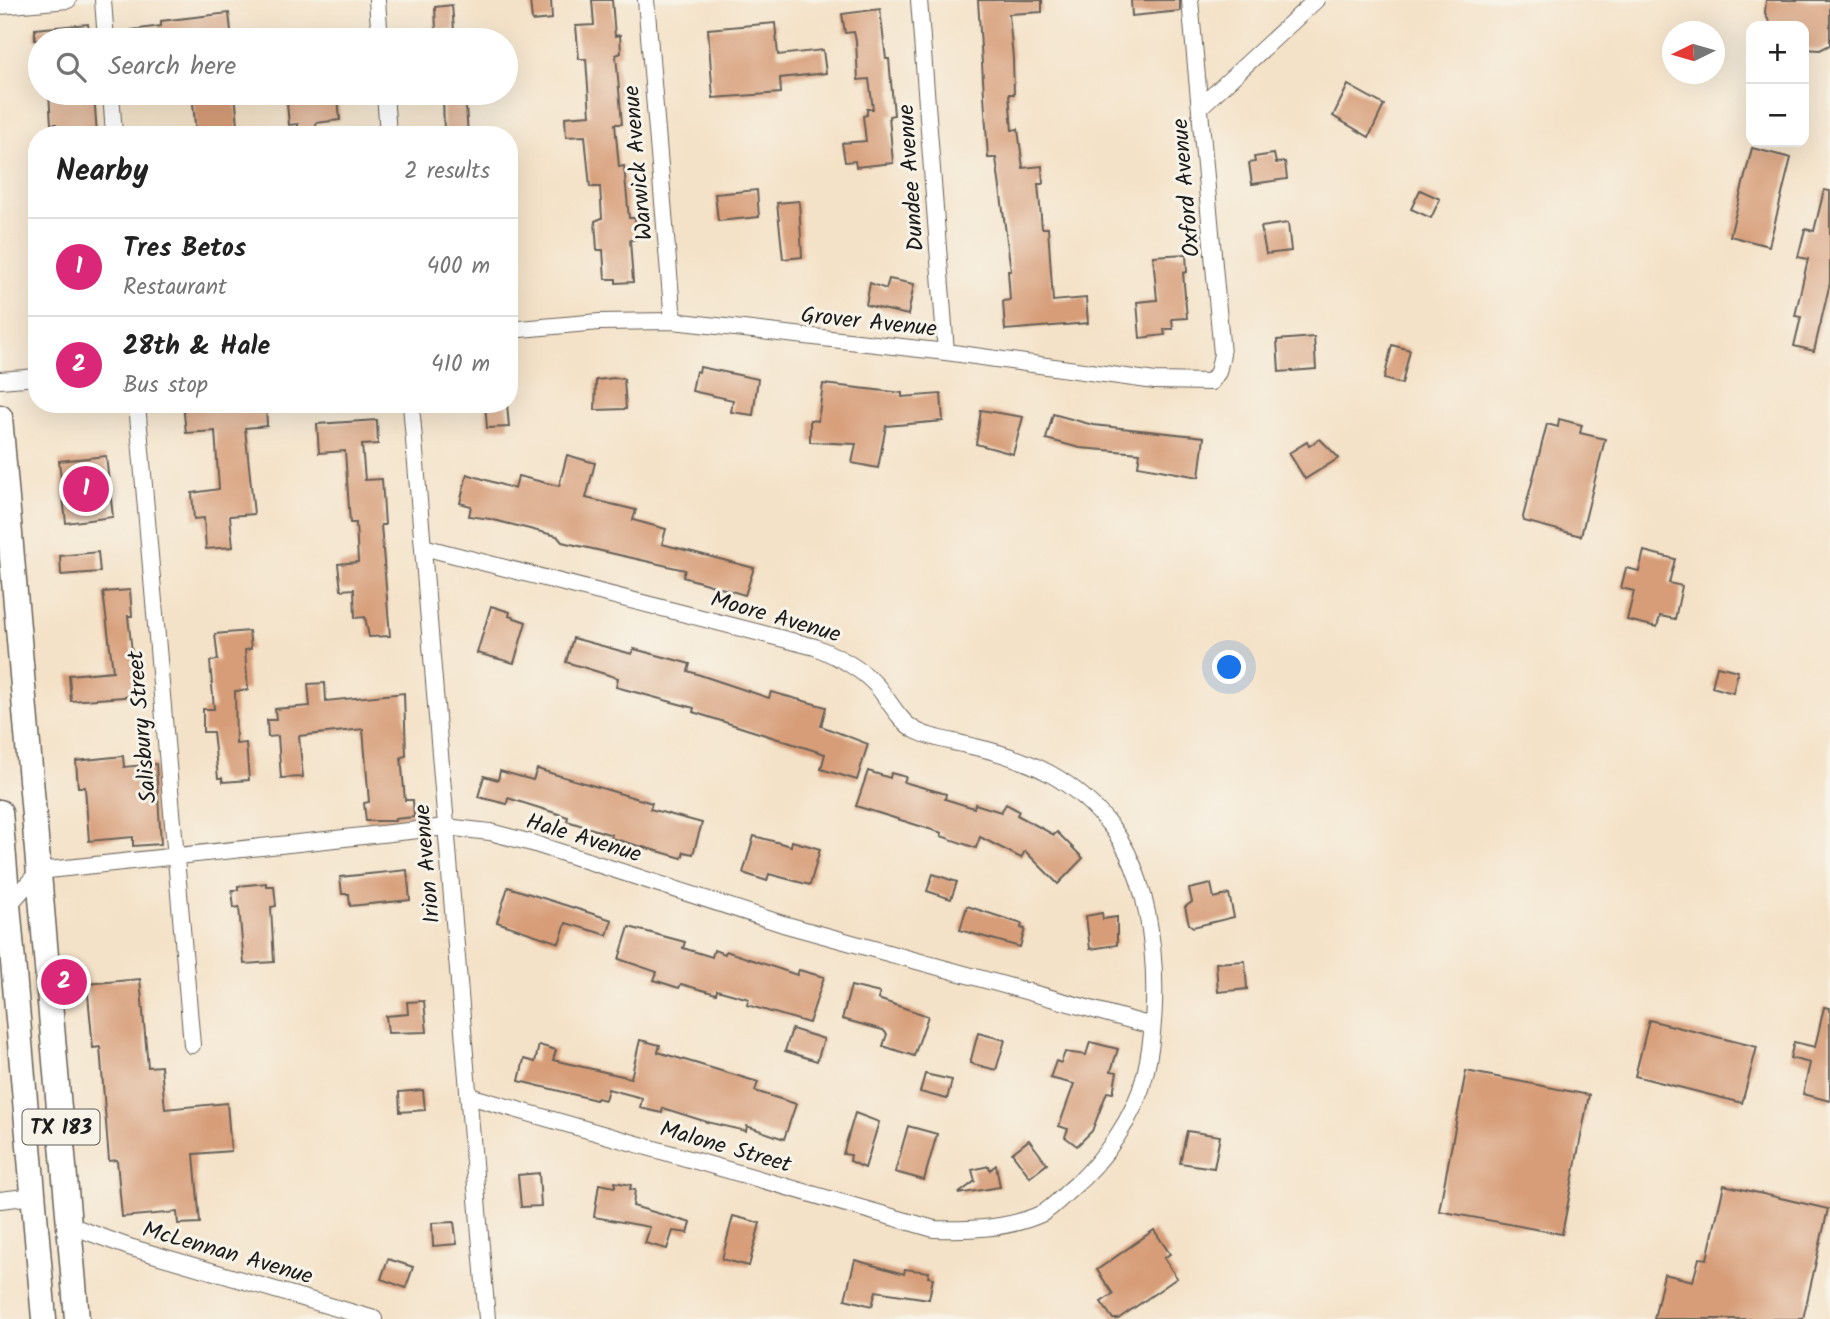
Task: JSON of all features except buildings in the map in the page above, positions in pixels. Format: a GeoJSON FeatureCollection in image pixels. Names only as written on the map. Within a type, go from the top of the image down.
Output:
{"type":"FeatureCollection","features":[{"type":"Feature","properties":{"kind":"main road","name":"TX 183"},"geometry":{"type":"LineString","coordinates":[[0,418],[77,1319]]}},
{"type":"Feature","properties":{"kind":"main road","name":"TX 183"},"geometry":{"type":"LineString","coordinates":[[0,812],[4,906],[18,1011],[44,1319]]}},
{"type":"Feature","properties":{"kind":"main road"},"geometry":{"type":"LineString","coordinates":[[18,1011],[41,1103],[50,1209],[56,1220],[69,1225]]}},
{"type":"Feature","properties":{"kind":"street"},"geometry":{"type":"LineString","coordinates":[[0,6],[68,0]]}},
{"type":"Feature","properties":{"kind":"street"},"geometry":{"type":"LineString","coordinates":[[103,0],[105,28]]}},
{"type":"Feature","properties":{"kind":"street"},"geometry":{"type":"LineString","coordinates":[[377,0],[379,28]]}},
{"type":"Feature","properties":{"kind":"street","name":"Warwick Avenue"},"geometry":{"type":"LineString","coordinates":[[646,0],[673,321]]}},
{"type":"Feature","properties":{"kind":"street","name":"Dundee Avenue"},"geometry":{"type":"LineString","coordinates":[[919,0],[946,352]]}},
{"type":"Feature","properties":{"kind":"street","name":"Oxford Avenue"},"geometry":{"type":"LineString","coordinates":[[1191,0],[1222,354],[1218,372]]}},
{"type":"Feature","properties":{"kind":"street"},"geometry":{"type":"LineString","coordinates":[[1200,107],[1316,0]]}},
{"type":"Feature","properties":{"kind":"street"},"geometry":{"type":"LineString","coordinates":[[112,105],[113,126]]}},
{"type":"Feature","properties":{"kind":"street"},"geometry":{"type":"LineString","coordinates":[[386,105],[387,126]]}},
{"type":"Feature","properties":{"kind":"street","name":"Grover Avenue"},"geometry":{"type":"LineString","coordinates":[[518,329],[599,322],[673,321],[946,352],[1155,381],[1211,382],[1218,372]]}},
{"type":"Feature","properties":{"kind":"street"},"geometry":{"type":"LineString","coordinates":[[0,380],[28,378]]}},
{"type":"Feature","properties":{"kind":"street","name":"Salisbury Street"},"geometry":{"type":"LineString","coordinates":[[139,413],[192,1045]]}},
{"type":"Feature","properties":{"kind":"street","name":"Irion Avenue"},"geometry":{"type":"LineString","coordinates":[[412,413],[487,1319]]}},
{"type":"Feature","properties":{"kind":"street","name":"Moore Avenue"},"geometry":{"type":"LineString","coordinates":[[423,547],[815,646],[840,657],[875,683],[913,730],[1017,756],[1049,772],[1093,805],[1115,832],[1133,867],[1147,910],[1154,987],[1145,1076],[1135,1104],[1092,1171],[1045,1212],[1014,1224],[971,1230]]}},
{"type":"Feature","properties":{"kind":"street","name":"Hale Avenue"},"geometry":{"type":"LineString","coordinates":[[39,871],[446,827],[489,832],[783,923],[1152,1026]]}},
{"type":"Feature","properties":{"kind":"street"},"geometry":{"type":"LineString","coordinates":[[4,906],[39,871]]}},
{"type":"Feature","properties":{"kind":"street","name":"Malone Street"},"geometry":{"type":"LineString","coordinates":[[469,1096],[934,1229],[971,1230]]}},
{"type":"Feature","properties":{"kind":"street"},"geometry":{"type":"LineString","coordinates":[[0,1200],[34,1196]]}},
{"type":"Feature","properties":{"kind":"street","name":"McLennan Avenue"},"geometry":{"type":"LineString","coordinates":[[69,1225],[129,1247],[374,1319]]}},
{"type":"Feature","properties":{"kind":"place","name":"Tres Betos"},"geometry":{"type":"Point","coordinates":[86,489]}},
{"type":"Feature","properties":{"kind":"place","name":"28th & Hale"},"geometry":{"type":"Point","coordinates":[64,982]}}]}
